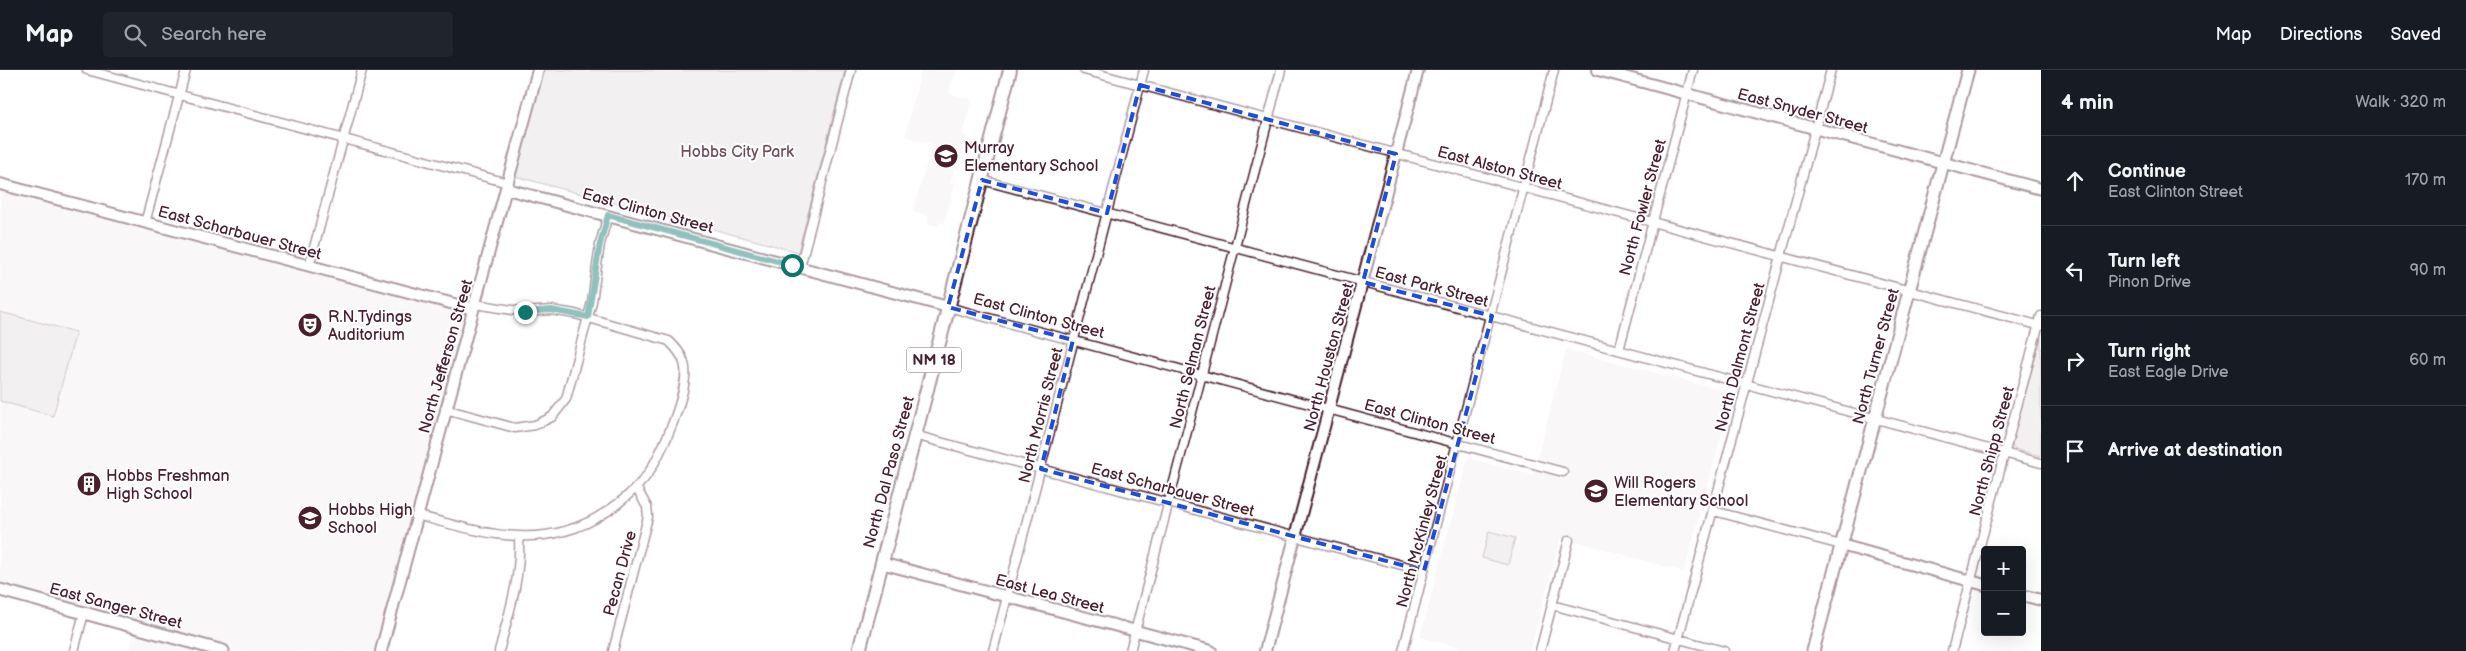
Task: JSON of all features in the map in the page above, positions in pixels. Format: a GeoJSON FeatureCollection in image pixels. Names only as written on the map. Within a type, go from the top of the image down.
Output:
{"type":"FeatureCollection","features":[{"type":"Feature","properties":{"kind":"main road","name":"North Dal Paso Street"},"geometry":{"type":"LineString","coordinates":[[859,651],[1010,70]]}},
{"type":"Feature","properties":{"kind":"main road","name":"North Turner Street"},"geometry":{"type":"LineString","coordinates":[[1813,651],[1968,70]]}},
{"type":"Feature","properties":{"kind":"main road","name":"East Sanger Street"},"geometry":{"type":"LineString","coordinates":[[0,590],[223,651]]}},
{"type":"Feature","properties":{"kind":"street","name":"East Clinton Street"},"geometry":{"type":"LineString","coordinates":[[86,70],[344,140],[608,215],[1563,472]]}},
{"type":"Feature","properties":{"kind":"street"},"geometry":{"type":"LineString","coordinates":[[145,223],[186,70]]}},
{"type":"Feature","properties":{"kind":"street"},"geometry":{"type":"LineString","coordinates":[[309,266],[362,70]]}},
{"type":"Feature","properties":{"kind":"street","name":"North Jefferson Street"},"geometry":{"type":"LineString","coordinates":[[381,651],[538,70]]}},
{"type":"Feature","properties":{"kind":"street"},"geometry":{"type":"LineString","coordinates":[[800,267],[851,70]]}},
{"type":"Feature","properties":{"kind":"street","name":"East Alston Street"},"geometry":{"type":"LineString","coordinates":[[1084,70],[2040,325]]}},
{"type":"Feature","properties":{"kind":"street","name":"North Morris Street"},"geometry":{"type":"LineString","coordinates":[[993,651],[1144,70]]}},
{"type":"Feature","properties":{"kind":"street","name":"North Selman Street"},"geometry":{"type":"LineString","coordinates":[[1130,651],[1281,70]]}},
{"type":"Feature","properties":{"kind":"street","name":"North Houston Street"},"geometry":{"type":"LineString","coordinates":[[1266,651],[1418,70]]}},
{"type":"Feature","properties":{"kind":"street","name":"North McKinley Street"},"geometry":{"type":"LineString","coordinates":[[1403,651],[1492,316],[1554,70]]}},
{"type":"Feature","properties":{"kind":"street","name":"East Snyder Street"},"geometry":{"type":"LineString","coordinates":[[1598,70],[2041,189]]}},
{"type":"Feature","properties":{"kind":"street","name":"North Fowler Street"},"geometry":{"type":"LineString","coordinates":[[1619,350],[1693,70]]}},
{"type":"Feature","properties":{"kind":"street","name":"North Dalmont Street"},"geometry":{"type":"LineString","coordinates":[[1675,651],[1714,511],[1745,384],[1831,70]]}},
{"type":"Feature","properties":{"kind":"street","name":"East Park Street"},"geometry":{"type":"LineString","coordinates":[[982,180],[2041,463]]}},
{"type":"Feature","properties":{"kind":"street","name":"East Scharbauer Street"},"geometry":{"type":"LineString","coordinates":[[0,184],[309,266],[474,306]]}},
{"type":"Feature","properties":{"kind":"street"},"geometry":{"type":"LineString","coordinates":[[445,409],[515,428],[536,426],[552,417],[566,399],[588,317],[600,244],[608,215]]}},
{"type":"Feature","properties":{"kind":"street"},"geometry":{"type":"LineString","coordinates":[[416,516],[481,532],[520,538],[546,535],[576,527],[599,516],[636,487],[660,457],[671,428],[685,377],[685,364],[676,347],[669,341],[588,317],[551,310],[525,312],[474,306]]}},
{"type":"Feature","properties":{"kind":"street","name":"North Shipp Street"},"geometry":{"type":"LineString","coordinates":[[1952,651],[2041,316]]}},
{"type":"Feature","properties":{"kind":"street","name":"East Scharbauer Street"},"geometry":{"type":"LineString","coordinates":[[914,435],[1424,571]]}},
{"type":"Feature","properties":{"kind":"street","name":"Pecan Drive"},"geometry":{"type":"LineString","coordinates":[[613,651],[648,517],[645,503],[636,487]]}},
{"type":"Feature","properties":{"kind":"street"},"geometry":{"type":"LineString","coordinates":[[1714,511],[1981,584]]}},
{"type":"Feature","properties":{"kind":"street"},"geometry":{"type":"LineString","coordinates":[[499,651],[516,586],[520,563],[520,538]]}},
{"type":"Feature","properties":{"kind":"street"},"geometry":{"type":"LineString","coordinates":[[1540,651],[1569,540]]}},
{"type":"Feature","properties":{"kind":"street","name":"East Lea Street"},"geometry":{"type":"LineString","coordinates":[[881,563],[1211,651]]}},
{"type":"Feature","properties":{"kind":"street"},"geometry":{"type":"LineString","coordinates":[[2026,596],[2041,600]]}},
{"type":"Feature","properties":{"kind":"street"},"geometry":{"type":"LineString","coordinates":[[1552,605],[1724,651]]}},
{"type":"Feature","properties":{"kind":"street"},"geometry":{"type":"LineString","coordinates":[[74,651],[84,613]]}},
{"type":"Feature","properties":{"kind":"highlighted area"},"geometry":{"type":"Polygon","coordinates":[[[1140,85],[1396,154],[1363,282],[1492,316],[1424,571],[1041,469],[1073,340],[948,307],[982,180],[1107,213],[1140,85]]]}},
{"type":"Feature","properties":{"kind":"shaded area","name":"Murray Elementary School"},"geometry":{"type":"Polygon","coordinates":[[[921,70],[957,70],[948,93],[972,100],[963,135],[968,136],[959,169],[954,168],[950,183],[955,184],[944,224],[939,222],[938,226],[927,223],[929,216],[913,211],[932,144],[905,136],[921,70]]]}},
{"type":"Feature","properties":{"kind":"shaded area"},"geometry":{"type":"Polygon","coordinates":[[[0,184],[473,309],[381,651],[129,651],[135,627],[0,590],[0,184]]]}},
{"type":"Feature","properties":{"kind":"shaded area"},"geometry":{"type":"Polygon","coordinates":[[[1566,349],[1729,392],[1732,397],[1684,572],[1561,537],[1530,651],[1472,651],[1420,637],[1468,458],[1533,475],[1566,349]]]}},
{"type":"Feature","properties":{"kind":"green space","name":"Hobbs City Park"},"geometry":{"type":"Polygon","coordinates":[[[540,70],[845,70],[798,252],[514,176],[540,70]]]}},
{"type":"Feature","properties":{"kind":"green space"},"geometry":{"type":"Polygon","coordinates":[[[0,312],[76,332],[53,416],[0,401],[0,312]]]}},
{"type":"Feature","properties":{"kind":"green space"},"geometry":{"type":"Polygon","coordinates":[[[2041,337],[2041,456],[2014,449],[2011,444],[2041,337]]]}},
{"type":"Feature","properties":{"kind":"green space"},"geometry":{"type":"Polygon","coordinates":[[[1489,531],[1515,538],[1508,565],[1482,558],[1489,531]]]}},
{"type":"Feature","properties":{"kind":"place","name":"Murray Elementary School"},"geometry":{"type":"Point","coordinates":[946,156]}},
{"type":"Feature","properties":{"kind":"place","name":"R.N.Tydings Auditorium"},"geometry":{"type":"Point","coordinates":[310,325]}},
{"type":"Feature","properties":{"kind":"place","name":"Hobbs Freshman High School"},"geometry":{"type":"Point","coordinates":[89,484]}},
{"type":"Feature","properties":{"kind":"place","name":"Will Rogers Elementary School"},"geometry":{"type":"Point","coordinates":[1596,491]}},
{"type":"Feature","properties":{"kind":"place","name":"Hobbs High School"},"geometry":{"type":"Point","coordinates":[310,518]}},
{"type":"Feature","properties":{"kind":"route"},"geometry":{"type":"LineString","coordinates":[[525,312],[551,310],[588,317],[598,267],[600,244],[608,215],[792,265]]}}]}
